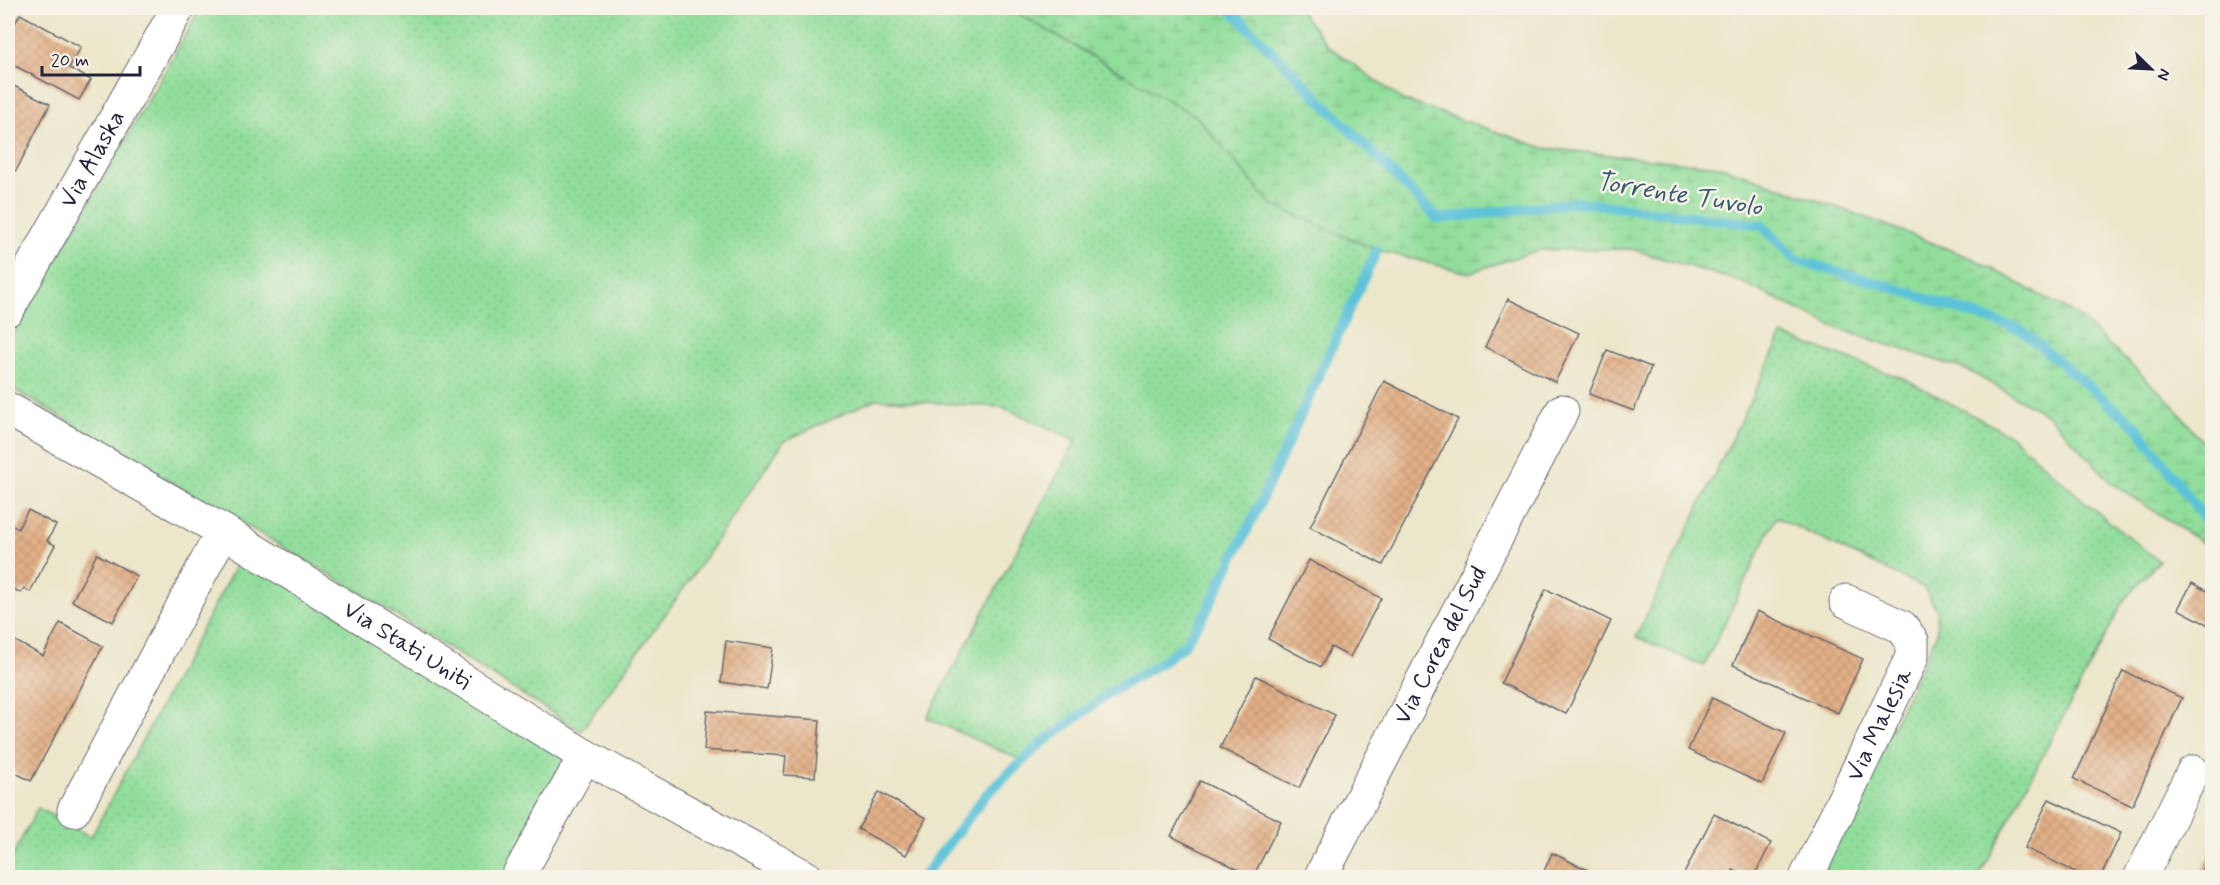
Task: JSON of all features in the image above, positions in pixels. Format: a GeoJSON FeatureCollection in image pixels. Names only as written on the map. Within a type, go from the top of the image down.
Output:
{"type":"FeatureCollection","features":[{"type":"Feature","properties":{"kind":"street","name":"Via Alaska"},"geometry":{"type":"LineString","coordinates":[[8,309],[178,8]]}},
{"type":"Feature","properties":{"kind":"street","name":"Via Stati Uniti"},"geometry":{"type":"LineString","coordinates":[[8,409],[223,531],[585,756],[807,878]]}},
{"type":"Feature","properties":{"kind":"street","name":"Via Corea del Sud"},"geometry":{"type":"LineString","coordinates":[[1320,878],[1562,411]]}},
{"type":"Feature","properties":{"kind":"street"},"geometry":{"type":"LineString","coordinates":[[74,810],[223,531]]}},
{"type":"Feature","properties":{"kind":"street","name":"Via Malesia"},"geometry":{"type":"LineString","coordinates":[[1806,878],[1911,657],[1912,640],[1902,627],[1846,601]]}},
{"type":"Feature","properties":{"kind":"street"},"geometry":{"type":"LineString","coordinates":[[517,878],[585,756]]}},
{"type":"Feature","properties":{"kind":"street"},"geometry":{"type":"LineString","coordinates":[[2140,878],[2193,772]]}},
{"type":"Feature","properties":{"kind":"green space"},"geometry":{"type":"Polygon","coordinates":[[[201,8],[1009,8],[1196,116],[1272,205],[1377,250],[1256,512],[1205,614],[1184,645],[1159,664],[1112,691],[1038,746],[1023,761],[927,718],[1076,440],[1002,407],[876,399],[784,441],[689,581],[581,731],[341,581],[8,386],[8,344],[201,8]]]}},
{"type":"Feature","properties":{"kind":"green space"},"geometry":{"type":"Polygon","coordinates":[[[1009,8],[1298,8],[1328,46],[1403,100],[1544,148],[1719,166],[1873,220],[1974,259],[2077,315],[2171,402],[2212,454],[2212,549],[2113,484],[2049,416],[1967,370],[1839,329],[1741,282],[1631,249],[1539,250],[1468,273],[1377,250],[1272,205],[1196,116],[1009,8]]]}},
{"type":"Feature","properties":{"kind":"green space"},"geometry":{"type":"Polygon","coordinates":[[[1782,335],[1905,379],[2010,435],[2086,503],[2159,561],[2125,599],[1979,877],[1821,877],[1937,633],[1937,611],[1924,588],[1776,517],[1704,666],[1636,637],[1782,335]]]}},
{"type":"Feature","properties":{"kind":"green space"},"geometry":{"type":"Polygon","coordinates":[[[237,563],[257,565],[567,755],[505,877],[354,877],[336,868],[330,878],[8,878],[8,864],[38,808],[91,837],[237,563]]]}},
{"type":"Feature","properties":{"kind":"building"},"geometry":{"type":"Polygon","coordinates":[[[20,14],[81,47],[69,68],[91,80],[79,100],[8,62],[8,37],[20,14]]]}},
{"type":"Feature","properties":{"kind":"building"},"geometry":{"type":"Polygon","coordinates":[[[8,83],[50,104],[16,171],[8,167],[8,83]]]}},
{"type":"Feature","properties":{"kind":"building"},"geometry":{"type":"Polygon","coordinates":[[[1508,299],[1579,333],[1555,382],[1485,347],[1508,299]]]}},
{"type":"Feature","properties":{"kind":"building"},"geometry":{"type":"Polygon","coordinates":[[[1607,350],[1651,367],[1634,411],[1589,394],[1607,350]]]}},
{"type":"Feature","properties":{"kind":"building"},"geometry":{"type":"Polygon","coordinates":[[[1384,381],[1458,419],[1383,565],[1310,527],[1384,381]]]}},
{"type":"Feature","properties":{"kind":"building"},"geometry":{"type":"Polygon","coordinates":[[[28,510],[56,525],[47,541],[55,545],[30,592],[24,588],[21,593],[8,586],[8,525],[9,523],[18,529],[28,510]]]}},
{"type":"Feature","properties":{"kind":"building"},"geometry":{"type":"Polygon","coordinates":[[[97,554],[137,576],[113,622],[72,601],[97,554]]]}},
{"type":"Feature","properties":{"kind":"building"},"geometry":{"type":"Polygon","coordinates":[[[1309,560],[1381,598],[1350,657],[1331,647],[1321,667],[1268,639],[1309,560]]]}},
{"type":"Feature","properties":{"kind":"building"},"geometry":{"type":"Polygon","coordinates":[[[2192,583],[2212,594],[2212,627],[2178,609],[2192,583]]]}},
{"type":"Feature","properties":{"kind":"building"},"geometry":{"type":"Polygon","coordinates":[[[1546,589],[1611,621],[1566,714],[1501,683],[1546,589]]]}},
{"type":"Feature","properties":{"kind":"building"},"geometry":{"type":"Polygon","coordinates":[[[1757,611],[1863,659],[1838,713],[1733,665],[1757,611]]]}},
{"type":"Feature","properties":{"kind":"building"},"geometry":{"type":"Polygon","coordinates":[[[60,623],[103,646],[31,781],[8,769],[8,637],[43,656],[60,623]]]}},
{"type":"Feature","properties":{"kind":"building"},"geometry":{"type":"Polygon","coordinates":[[[726,641],[773,648],[767,689],[721,682],[726,641]]]}},
{"type":"Feature","properties":{"kind":"building"},"geometry":{"type":"Polygon","coordinates":[[[2123,671],[2182,698],[2132,806],[2074,779],[2123,671]]]}},
{"type":"Feature","properties":{"kind":"building"},"geometry":{"type":"Polygon","coordinates":[[[1256,676],[1335,715],[1299,788],[1220,748],[1256,676]]]}},
{"type":"Feature","properties":{"kind":"building"},"geometry":{"type":"Polygon","coordinates":[[[1712,698],[1786,733],[1762,784],[1688,750],[1712,698]]]}},
{"type":"Feature","properties":{"kind":"building"},"geometry":{"type":"Polygon","coordinates":[[[707,711],[820,720],[815,777],[784,775],[786,756],[704,750],[707,711]]]}},
{"type":"Feature","properties":{"kind":"building"},"geometry":{"type":"Polygon","coordinates":[[[1200,781],[1281,821],[1253,877],[1171,836],[1200,781]]]}},
{"type":"Feature","properties":{"kind":"building"},"geometry":{"type":"Polygon","coordinates":[[[879,792],[926,818],[906,855],[858,829],[879,792]]]}},
{"type":"Feature","properties":{"kind":"building"},"geometry":{"type":"Polygon","coordinates":[[[2049,799],[2121,833],[2100,878],[2088,878],[2025,848],[2049,799]]]}},
{"type":"Feature","properties":{"kind":"building"},"geometry":{"type":"Polygon","coordinates":[[[1714,814],[1771,843],[1753,878],[1733,870],[1729,878],[1682,878],[1714,814]]]}},
{"type":"Feature","properties":{"kind":"building"},"geometry":{"type":"Polygon","coordinates":[[[2212,849],[2212,878],[2199,878],[2212,849]]]}},
{"type":"Feature","properties":{"kind":"building"},"geometry":{"type":"Polygon","coordinates":[[[1552,853],[1605,878],[1541,878],[1552,853]]]}},
{"type":"Feature","properties":{"kind":"waterway","name":"Torrente Tuvolo"},"geometry":{"type":"LineString","coordinates":[[1229,8],[1438,219],[1579,202],[1761,225],[1796,260],[1888,286],[2021,330],[2136,426],[2207,522],[2212,525]]}},
{"type":"Feature","properties":{"kind":"waterway"},"geometry":{"type":"LineString","coordinates":[[922,878],[985,796],[1038,746],[1112,691],[1159,664],[1184,645],[1205,614],[1256,512],[1377,250]]}}]}
